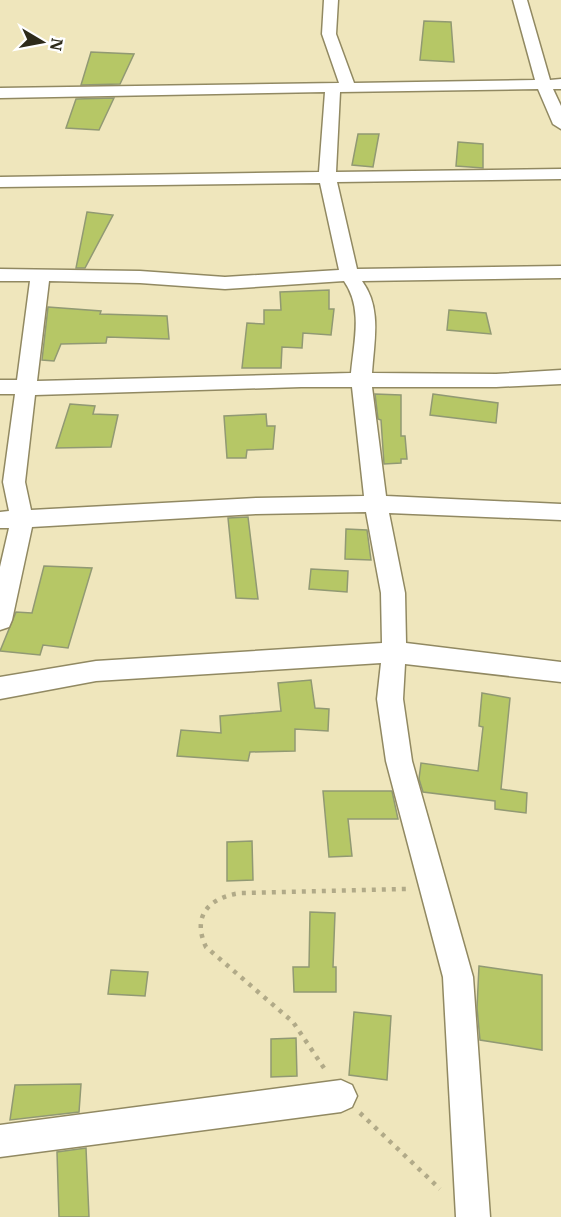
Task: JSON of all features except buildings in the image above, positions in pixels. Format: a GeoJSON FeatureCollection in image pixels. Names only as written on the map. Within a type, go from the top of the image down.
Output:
{"type":"FeatureCollection","features":[{"type":"Feature","properties":{"kind":"street"},"geometry":{"type":"LineString","coordinates":[[331,0],[327,13],[331,48],[341,88],[327,175],[349,275],[361,292],[366,309],[361,380],[376,504],[393,593],[394,652],[390,699],[399,760],[458,977],[473,1217]]}},
{"type":"Feature","properties":{"kind":"street"},"geometry":{"type":"LineString","coordinates":[[520,0],[544,85],[561,124]]}},
{"type":"Feature","properties":{"kind":"street"},"geometry":{"type":"LineString","coordinates":[[0,93],[561,84]]}},
{"type":"Feature","properties":{"kind":"street"},"geometry":{"type":"LineString","coordinates":[[0,182],[327,175],[561,174]]}},
{"type":"Feature","properties":{"kind":"street"},"geometry":{"type":"LineString","coordinates":[[0,275],[140,277],[225,283],[349,275],[561,272]]}},
{"type":"Feature","properties":{"kind":"street"},"geometry":{"type":"LineString","coordinates":[[0,620],[24,388],[40,276]]}},
{"type":"Feature","properties":{"kind":"street"},"geometry":{"type":"LineString","coordinates":[[0,387],[149,388],[361,380],[519,381],[561,377]]}},
{"type":"Feature","properties":{"kind":"street"},"geometry":{"type":"LineString","coordinates":[[11,520],[256,506],[376,504],[561,512]]}},
{"type":"Feature","properties":{"kind":"street"},"geometry":{"type":"LineString","coordinates":[[0,688],[96,671],[394,652],[561,672]]}},
{"type":"Feature","properties":{"kind":"street"},"geometry":{"type":"LineString","coordinates":[[0,1141],[341,1096]]}},
{"type":"Feature","properties":{"kind":"path"},"geometry":{"type":"LineString","coordinates":[[433,888],[241,893],[220,897],[208,907],[201,919],[200,936],[206,947],[293,1022],[341,1096],[444,1193]]}}]}
